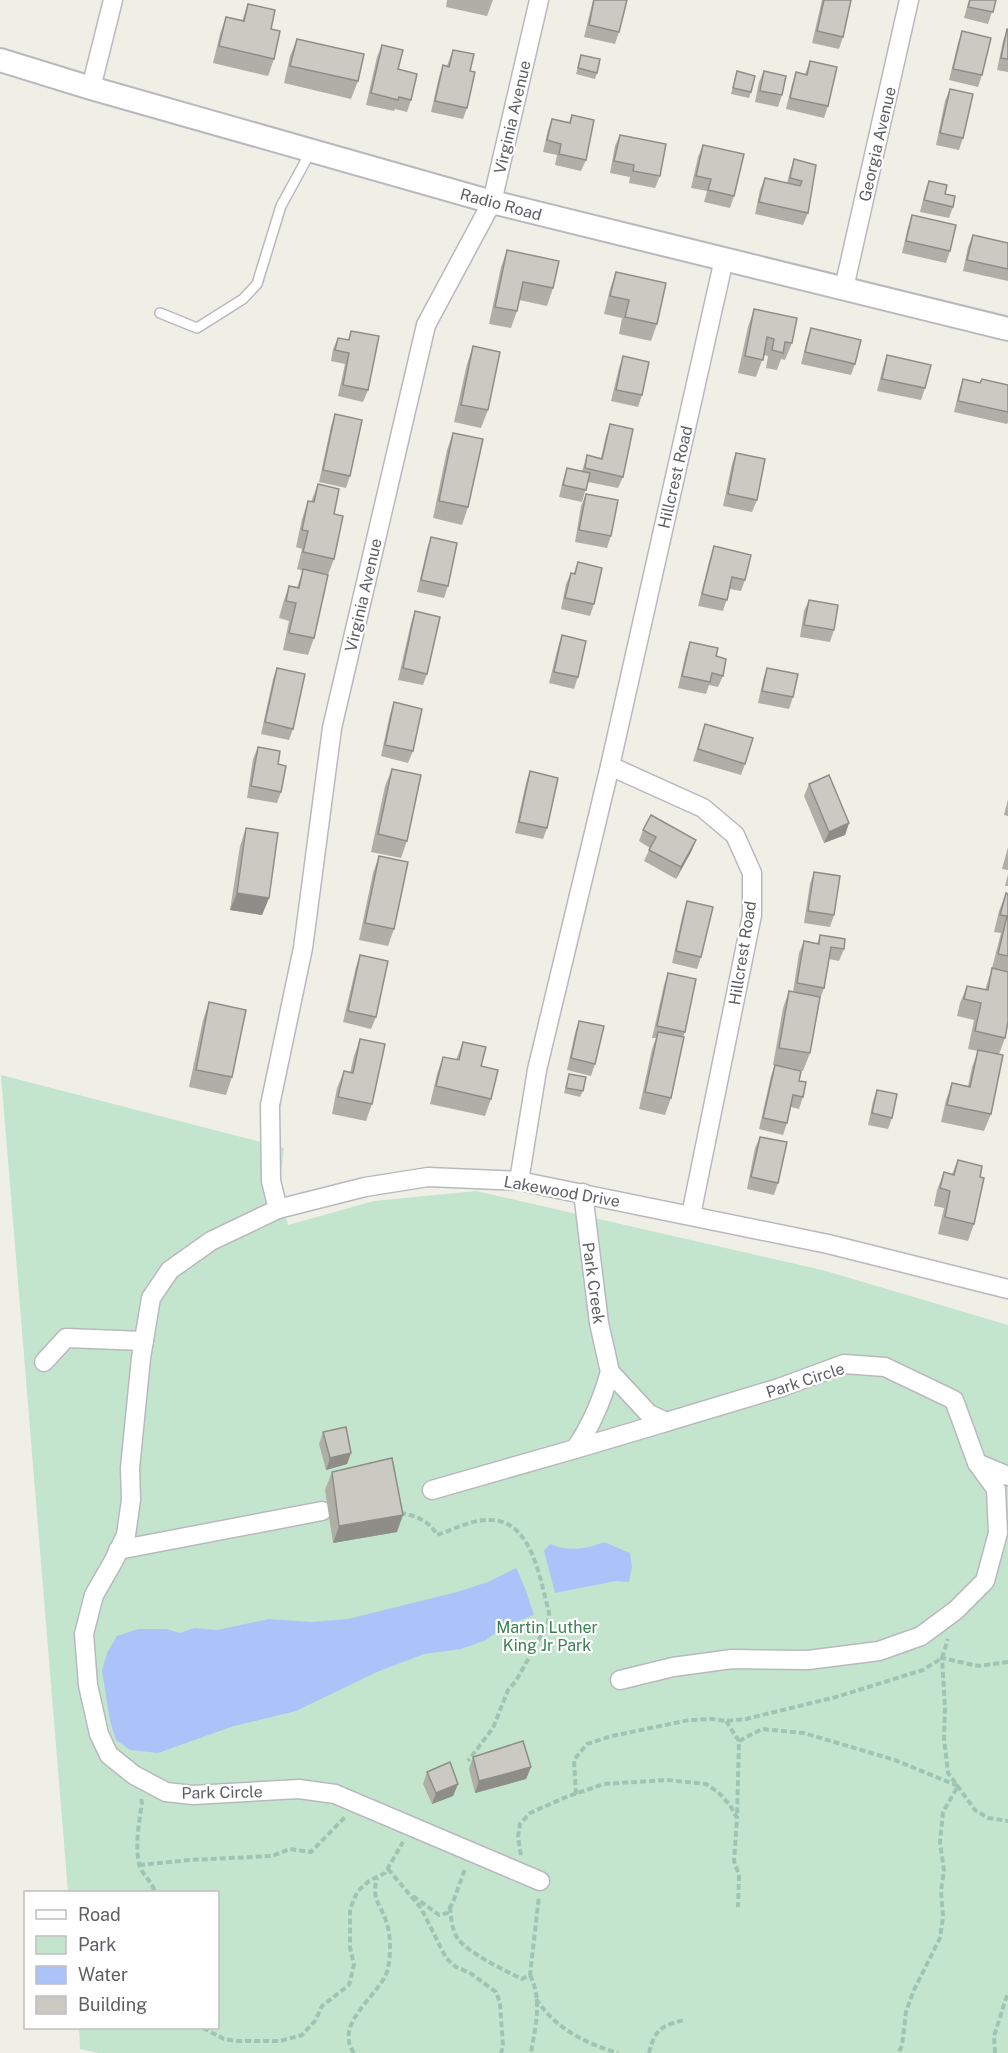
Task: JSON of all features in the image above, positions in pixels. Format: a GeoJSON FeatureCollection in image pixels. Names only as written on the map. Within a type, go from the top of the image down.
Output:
{"type":"FeatureCollection","features":[{"type":"Feature","properties":{"kind":"street"},"geometry":{"type":"LineString","coordinates":[[91,88],[113,0]]}},
{"type":"Feature","properties":{"kind":"street","name":"Virginia Avenue"},"geometry":{"type":"LineString","coordinates":[[278,1209],[271,1181],[270,1105],[303,948],[332,728],[426,325],[492,202],[539,0]]}},
{"type":"Feature","properties":{"kind":"street","name":"Georgia Avenue"},"geometry":{"type":"LineString","coordinates":[[844,288],[909,0]]}},
{"type":"Feature","properties":{"kind":"street","name":"Radio Road"},"geometry":{"type":"LineString","coordinates":[[0,60],[492,202],[1008,328]]}},
{"type":"Feature","properties":{"kind":"street","name":"Hillcrest Road"},"geometry":{"type":"LineString","coordinates":[[519,1181],[537,1070],[610,766],[724,259]]}},
{"type":"Feature","properties":{"kind":"street","name":"Hillcrest Road"},"geometry":{"type":"LineString","coordinates":[[610,766],[703,808],[735,835],[752,873],[752,915],[691,1215]]}},
{"type":"Feature","properties":{"kind":"street","name":"Lakewood Drive"},"geometry":{"type":"LineString","coordinates":[[144,1341],[151,1298],[170,1270],[211,1241],[278,1209],[365,1187],[428,1177],[519,1181],[583,1193],[828,1244],[1008,1289]]}},
{"type":"Feature","properties":{"kind":"street","name":"Park Creek"},"geometry":{"type":"LineString","coordinates":[[583,1193],[599,1323],[610,1372]]}},
{"type":"Feature","properties":{"kind":"street"},"geometry":{"type":"LineString","coordinates":[[44,1362],[66,1338],[144,1341]]}},
{"type":"Feature","properties":{"kind":"street","name":"Park Circle"},"geometry":{"type":"LineString","coordinates":[[144,1341],[130,1468],[131,1500],[126,1535],[94,1595],[84,1634],[88,1685],[99,1734],[109,1755],[134,1775],[166,1792],[193,1795],[299,1789],[335,1794],[540,1881]]}},
{"type":"Feature","properties":{"kind":"street","name":"Park Circle"},"geometry":{"type":"LineString","coordinates":[[620,1680],[673,1667],[732,1659],[808,1660],[879,1650],[921,1636],[956,1610],[985,1581],[998,1533],[996,1489],[977,1463],[954,1400],[885,1366],[844,1364],[779,1389],[666,1422]]}},
{"type":"Feature","properties":{"kind":"street"},"geometry":{"type":"LineString","coordinates":[[610,1372],[649,1414],[666,1422]]}},
{"type":"Feature","properties":{"kind":"street"},"geometry":{"type":"LineString","coordinates":[[575,1449],[599,1409],[610,1372]]}},
{"type":"Feature","properties":{"kind":"street"},"geometry":{"type":"LineString","coordinates":[[432,1490],[666,1422]]}},
{"type":"Feature","properties":{"kind":"street"},"geometry":{"type":"LineString","coordinates":[[977,1463],[1008,1476]]}},
{"type":"Feature","properties":{"kind":"street"},"geometry":{"type":"LineString","coordinates":[[118,1550],[322,1511]]}},
{"type":"Feature","properties":{"kind":"street"},"geometry":{"type":"LineString","coordinates":[[985,1581],[1008,1544]]}},
{"type":"Feature","properties":{"kind":"lane"},"geometry":{"type":"LineString","coordinates":[[160,313],[197,328],[243,299],[257,284],[281,206],[311,151]]}},
{"type":"Feature","properties":{"kind":"path"},"geometry":{"type":"LineString","coordinates":[[399,1513],[413,1515],[433,1527],[437,1535],[464,1524],[490,1520],[511,1526],[520,1532],[528,1545],[549,1612],[548,1623],[516,1681],[508,1690],[493,1728],[468,1761]]}},
{"type":"Feature","properties":{"kind":"path"},"geometry":{"type":"LineString","coordinates":[[956,1610],[942,1658],[944,1738],[948,1773],[975,1810],[988,1818],[1008,1821]]}},
{"type":"Feature","properties":{"kind":"path"},"geometry":{"type":"LineString","coordinates":[[576,1794],[574,1760],[587,1744],[612,1736],[689,1720],[726,1721],[771,1713],[890,1682],[923,1670],[942,1658],[978,1666],[1008,1662]]}},
{"type":"Feature","properties":{"kind":"path"},"geometry":{"type":"LineString","coordinates":[[726,1721],[739,1741],[734,1861],[739,1875],[738,1907]]}},
{"type":"Feature","properties":{"kind":"path"},"geometry":{"type":"LineString","coordinates":[[739,1741],[762,1729],[804,1733],[895,1760],[958,1786]]}},
{"type":"Feature","properties":{"kind":"path"},"geometry":{"type":"LineString","coordinates":[[134,1775],[142,1803],[138,1828],[139,1865],[154,1891]]}},
{"type":"Feature","properties":{"kind":"path"},"geometry":{"type":"LineString","coordinates":[[515,1870],[521,1856],[518,1837],[520,1824],[530,1813],[604,1784],[667,1780],[706,1784],[718,1792],[730,1805],[737,1818]]}},
{"type":"Feature","properties":{"kind":"path"},"geometry":{"type":"LineString","coordinates":[[898,2053],[902,2046],[906,2012],[940,1938],[943,1917],[941,1891],[944,1870],[940,1842],[943,1812],[958,1786]]}},
{"type":"Feature","properties":{"kind":"path"},"geometry":{"type":"LineString","coordinates":[[139,1865],[272,1856],[290,1849],[311,1852],[359,1803]]}},
{"type":"Feature","properties":{"kind":"path"},"geometry":{"type":"LineString","coordinates":[[205,2029],[224,2039],[236,2041],[280,2041],[302,2035],[315,2020],[322,2006],[334,1999],[349,1985],[354,1965],[350,1947],[350,1909],[357,1892],[369,1881],[386,1873],[410,1825]]}},
{"type":"Feature","properties":{"kind":"path"},"geometry":{"type":"LineString","coordinates":[[410,1894],[439,1915],[447,1913],[471,1851]]}},
{"type":"Feature","properties":{"kind":"path"},"geometry":{"type":"LineString","coordinates":[[388,1869],[421,1908],[446,1958],[456,1967],[470,1973],[496,1992],[500,2003],[503,2046],[501,2053]]}},
{"type":"Feature","properties":{"kind":"path"},"geometry":{"type":"LineString","coordinates":[[354,2053],[349,2037],[351,2025],[366,1999],[383,1982],[388,1968],[389,1934],[386,1921],[375,1898],[374,1887],[378,1877]]}},
{"type":"Feature","properties":{"kind":"path"},"geometry":{"type":"LineString","coordinates":[[531,2053],[538,2019],[536,1987],[530,1975],[540,1881]]}},
{"type":"Feature","properties":{"kind":"path"},"geometry":{"type":"LineString","coordinates":[[450,1907],[458,1939],[500,1968],[522,1979],[530,1975]]}},
{"type":"Feature","properties":{"kind":"path"},"geometry":{"type":"LineString","coordinates":[[994,2053],[994,2036],[1008,1992]]}},
{"type":"Feature","properties":{"kind":"path"},"geometry":{"type":"LineString","coordinates":[[536,1999],[546,2013],[563,2028],[591,2045],[618,2053]]}},
{"type":"Feature","properties":{"kind":"path"},"geometry":{"type":"LineString","coordinates":[[649,2053],[654,2036],[665,2025],[684,2020]]}},
{"type":"Feature","properties":{"kind":"green space","name":"Martin Luther King Jr Park"},"geometry":{"type":"Polygon","coordinates":[[[1,1075],[284,1148],[279,1190],[288,1225],[374,1201],[476,1191],[826,1271],[1008,1325],[1008,2053],[98,2053],[80,2049],[79,2029],[219,2029],[219,1891],[68,1891],[1,1075]]]}},
{"type":"Feature","properties":{"kind":"water"},"geometry":{"type":"Polygon","coordinates":[[[604,1542],[630,1553],[632,1567],[629,1582],[616,1581],[555,1593],[544,1551],[550,1544],[577,1549],[604,1542]]]}},
{"type":"Feature","properties":{"kind":"water"},"geometry":{"type":"Polygon","coordinates":[[[516,1568],[534,1615],[506,1626],[484,1641],[461,1649],[424,1654],[377,1672],[296,1711],[231,1727],[158,1753],[130,1750],[116,1740],[110,1721],[102,1671],[107,1653],[117,1636],[138,1629],[166,1629],[180,1633],[194,1628],[217,1630],[269,1619],[311,1622],[348,1619],[457,1592],[488,1582],[516,1568]]]}},
{"type":"Feature","properties":{"kind":"building"},"geometry":{"type":"Polygon","coordinates":[[[594,0],[627,0],[619,32],[589,25],[594,0]]]}},
{"type":"Feature","properties":{"kind":"building"},"geometry":{"type":"Polygon","coordinates":[[[824,0],[851,0],[843,37],[817,31],[824,0]]]}},
{"type":"Feature","properties":{"kind":"building"},"geometry":{"type":"Polygon","coordinates":[[[970,0],[996,0],[993,12],[968,7],[970,0]]]}},
{"type":"Feature","properties":{"kind":"building"},"geometry":{"type":"Polygon","coordinates":[[[248,4],[275,10],[271,29],[280,31],[274,59],[219,46],[226,17],[244,21],[248,4]]]}},
{"type":"Feature","properties":{"kind":"building"},"geometry":{"type":"Polygon","coordinates":[[[1008,29],[1008,59],[1001,58],[1008,29]]]}},
{"type":"Feature","properties":{"kind":"building"},"geometry":{"type":"Polygon","coordinates":[[[962,31],[991,38],[982,75],[953,69],[962,31]]]}},
{"type":"Feature","properties":{"kind":"building"},"geometry":{"type":"Polygon","coordinates":[[[297,39],[364,54],[358,81],[290,66],[297,39]]]}},
{"type":"Feature","properties":{"kind":"building"},"geometry":{"type":"Polygon","coordinates":[[[382,45],[403,50],[398,69],[417,74],[411,100],[399,97],[398,100],[371,93],[382,45]]]}},
{"type":"Feature","properties":{"kind":"building"},"geometry":{"type":"Polygon","coordinates":[[[453,50],[474,54],[470,71],[475,72],[467,108],[435,101],[443,65],[449,67],[453,50]]]}},
{"type":"Feature","properties":{"kind":"building"},"geometry":{"type":"Polygon","coordinates":[[[581,55],[600,59],[597,73],[578,68],[581,55]]]}},
{"type":"Feature","properties":{"kind":"building"},"geometry":{"type":"Polygon","coordinates":[[[810,61],[837,67],[828,106],[790,98],[796,72],[807,75],[810,61]]]}},
{"type":"Feature","properties":{"kind":"building"},"geometry":{"type":"Polygon","coordinates":[[[737,71],[755,76],[751,92],[733,88],[737,71]]]}},
{"type":"Feature","properties":{"kind":"building"},"geometry":{"type":"Polygon","coordinates":[[[764,71],[786,76],[782,95],[760,91],[764,71]]]}},
{"type":"Feature","properties":{"kind":"building"},"geometry":{"type":"Polygon","coordinates":[[[950,89],[973,94],[963,138],[940,133],[950,89]]]}},
{"type":"Feature","properties":{"kind":"building"},"geometry":{"type":"Polygon","coordinates":[[[572,115],[594,120],[586,160],[559,154],[561,144],[547,140],[552,119],[570,123],[572,115]]]}},
{"type":"Feature","properties":{"kind":"building"},"geometry":{"type":"Polygon","coordinates":[[[620,135],[666,144],[660,176],[633,171],[634,165],[614,161],[620,135]]]}},
{"type":"Feature","properties":{"kind":"building"},"geometry":{"type":"Polygon","coordinates":[[[703,145],[744,154],[734,196],[708,190],[711,179],[696,176],[703,145]]]}},
{"type":"Feature","properties":{"kind":"building"},"geometry":{"type":"Polygon","coordinates":[[[794,159],[816,165],[808,213],[759,202],[765,178],[800,186],[802,181],[790,178],[794,159]]]}},
{"type":"Feature","properties":{"kind":"building"},"geometry":{"type":"Polygon","coordinates":[[[929,181],[947,185],[945,194],[955,196],[953,207],[924,200],[929,181]]]}},
{"type":"Feature","properties":{"kind":"building"},"geometry":{"type":"Polygon","coordinates":[[[912,215],[956,225],[950,251],[906,241],[912,215]]]}},
{"type":"Feature","properties":{"kind":"building"},"geometry":{"type":"Polygon","coordinates":[[[973,235],[1008,243],[1008,269],[967,260],[973,235]]]}},
{"type":"Feature","properties":{"kind":"building"},"geometry":{"type":"Polygon","coordinates":[[[507,250],[559,261],[553,288],[523,282],[517,311],[495,307],[507,250]]]}},
{"type":"Feature","properties":{"kind":"building"},"geometry":{"type":"Polygon","coordinates":[[[616,272],[666,283],[657,324],[625,317],[629,300],[610,296],[616,272]]]}},
{"type":"Feature","properties":{"kind":"building"},"geometry":{"type":"Polygon","coordinates":[[[754,309],[797,318],[792,343],[785,342],[783,353],[772,350],[774,339],[767,337],[763,360],[745,356],[754,309]]]}},
{"type":"Feature","properties":{"kind":"building"},"geometry":{"type":"Polygon","coordinates":[[[811,328],[861,340],[855,364],[805,352],[811,328]]]}},
{"type":"Feature","properties":{"kind":"building"},"geometry":{"type":"Polygon","coordinates":[[[351,331],[379,336],[368,390],[343,385],[349,353],[335,350],[338,338],[349,340],[351,331]]]}},
{"type":"Feature","properties":{"kind":"building"},"geometry":{"type":"Polygon","coordinates":[[[473,346],[500,352],[488,410],[461,405],[473,346]]]}},
{"type":"Feature","properties":{"kind":"building"},"geometry":{"type":"Polygon","coordinates":[[[887,355],[931,365],[925,388],[882,379],[887,355]]]}},
{"type":"Feature","properties":{"kind":"building"},"geometry":{"type":"Polygon","coordinates":[[[623,356],[649,362],[642,395],[616,390],[623,356]]]}},
{"type":"Feature","properties":{"kind":"building"},"geometry":{"type":"Polygon","coordinates":[[[963,379],[980,383],[982,379],[1008,385],[1008,412],[958,401],[963,379]]]}},
{"type":"Feature","properties":{"kind":"building"},"geometry":{"type":"Polygon","coordinates":[[[335,414],[362,420],[350,476],[323,470],[335,414]]]}},
{"type":"Feature","properties":{"kind":"building"},"geometry":{"type":"Polygon","coordinates":[[[610,424],[633,429],[623,477],[585,468],[587,455],[602,459],[610,424]]]}},
{"type":"Feature","properties":{"kind":"building"},"geometry":{"type":"Polygon","coordinates":[[[453,433],[483,439],[468,507],[439,501],[453,433]]]}},
{"type":"Feature","properties":{"kind":"building"},"geometry":{"type":"Polygon","coordinates":[[[736,453],[765,459],[757,500],[728,494],[736,453]]]}},
{"type":"Feature","properties":{"kind":"building"},"geometry":{"type":"Polygon","coordinates":[[[567,468],[590,473],[586,490],[563,485],[567,468]]]}},
{"type":"Feature","properties":{"kind":"building"},"geometry":{"type":"Polygon","coordinates":[[[318,484],[339,489],[334,514],[343,516],[334,559],[303,552],[308,531],[302,530],[308,501],[314,502],[318,484]]]}},
{"type":"Feature","properties":{"kind":"building"},"geometry":{"type":"Polygon","coordinates":[[[586,494],[618,500],[611,536],[579,530],[586,494]]]}},
{"type":"Feature","properties":{"kind":"building"},"geometry":{"type":"Polygon","coordinates":[[[431,537],[457,543],[448,586],[421,580],[431,537]]]}},
{"type":"Feature","properties":{"kind":"building"},"geometry":{"type":"Polygon","coordinates":[[[714,546],[751,555],[745,580],[732,577],[727,600],[702,594],[714,546]]]}},
{"type":"Feature","properties":{"kind":"building"},"geometry":{"type":"Polygon","coordinates":[[[578,562],[602,568],[594,604],[565,598],[571,573],[575,574],[578,562]]]}},
{"type":"Feature","properties":{"kind":"building"},"geometry":{"type":"Polygon","coordinates":[[[303,569],[328,575],[314,638],[289,633],[296,603],[286,601],[289,586],[299,588],[303,569]]]}},
{"type":"Feature","properties":{"kind":"building"},"geometry":{"type":"Polygon","coordinates":[[[809,600],[838,605],[834,630],[804,625],[809,600]]]}},
{"type":"Feature","properties":{"kind":"building"},"geometry":{"type":"Polygon","coordinates":[[[415,611],[440,617],[427,674],[403,668],[415,611]]]}},
{"type":"Feature","properties":{"kind":"building"},"geometry":{"type":"Polygon","coordinates":[[[562,635],[586,641],[578,677],[554,672],[562,635]]]}},
{"type":"Feature","properties":{"kind":"building"},"geometry":{"type":"Polygon","coordinates":[[[690,642],[718,648],[716,656],[726,659],[723,676],[712,673],[710,682],[682,676],[690,642]]]}},
{"type":"Feature","properties":{"kind":"building"},"geometry":{"type":"Polygon","coordinates":[[[277,668],[305,674],[293,729],[265,722],[277,668]]]}},
{"type":"Feature","properties":{"kind":"building"},"geometry":{"type":"Polygon","coordinates":[[[767,668],[798,674],[793,697],[762,691],[767,668]]]}},
{"type":"Feature","properties":{"kind":"building"},"geometry":{"type":"Polygon","coordinates":[[[394,702],[422,709],[413,751],[385,745],[394,702]]]}},
{"type":"Feature","properties":{"kind":"building"},"geometry":{"type":"Polygon","coordinates":[[[705,724],[753,738],[745,764],[698,749],[705,724]]]}},
{"type":"Feature","properties":{"kind":"building"},"geometry":{"type":"Polygon","coordinates":[[[258,747],[280,751],[278,764],[286,766],[281,792],[251,786],[258,747]]]}},
{"type":"Feature","properties":{"kind":"building"},"geometry":{"type":"Polygon","coordinates":[[[392,769],[421,775],[407,841],[378,834],[392,769]]]}},
{"type":"Feature","properties":{"kind":"building"},"geometry":{"type":"Polygon","coordinates":[[[530,771],[558,778],[547,828],[519,822],[530,771]]]}},
{"type":"Feature","properties":{"kind":"building"},"geometry":{"type":"Polygon","coordinates":[[[829,775],[849,823],[829,832],[809,784],[829,775]]]}},
{"type":"Feature","properties":{"kind":"building"},"geometry":{"type":"Polygon","coordinates":[[[651,815],[696,840],[681,867],[649,850],[656,837],[643,830],[651,815]]]}},
{"type":"Feature","properties":{"kind":"building"},"geometry":{"type":"Polygon","coordinates":[[[246,828],[278,833],[269,898],[237,893],[246,828]]]}},
{"type":"Feature","properties":{"kind":"building"},"geometry":{"type":"Polygon","coordinates":[[[379,856],[408,862],[394,929],[365,923],[379,856]]]}},
{"type":"Feature","properties":{"kind":"building"},"geometry":{"type":"Polygon","coordinates":[[[814,872],[840,876],[834,915],[808,911],[814,872]]]}},
{"type":"Feature","properties":{"kind":"building"},"geometry":{"type":"Polygon","coordinates":[[[1006,893],[1008,894],[1008,956],[998,954],[1007,916],[1000,915],[1006,893]]]}},
{"type":"Feature","properties":{"kind":"building"},"geometry":{"type":"Polygon","coordinates":[[[687,901],[713,907],[701,957],[676,951],[687,901]]]}},
{"type":"Feature","properties":{"kind":"building"},"geometry":{"type":"Polygon","coordinates":[[[820,935],[845,939],[844,949],[831,947],[824,988],[797,983],[804,941],[819,944],[820,935]]]}},
{"type":"Feature","properties":{"kind":"building"},"geometry":{"type":"Polygon","coordinates":[[[360,955],[388,961],[376,1017],[348,1011],[360,955]]]}},
{"type":"Feature","properties":{"kind":"building"},"geometry":{"type":"Polygon","coordinates":[[[992,968],[1008,972],[1008,1022],[1005,1038],[975,1031],[981,1003],[964,999],[967,986],[988,990],[992,968]]]}},
{"type":"Feature","properties":{"kind":"building"},"geometry":{"type":"Polygon","coordinates":[[[668,973],[696,979],[685,1032],[657,1026],[668,973]]]}},
{"type":"Feature","properties":{"kind":"building"},"geometry":{"type":"Polygon","coordinates":[[[789,991],[820,997],[810,1053],[779,1048],[789,991]]]}},
{"type":"Feature","properties":{"kind":"building"},"geometry":{"type":"Polygon","coordinates":[[[209,1002],[246,1010],[232,1077],[196,1070],[209,1002]]]}},
{"type":"Feature","properties":{"kind":"building"},"geometry":{"type":"Polygon","coordinates":[[[579,1021],[604,1026],[595,1064],[571,1058],[579,1021]]]}},
{"type":"Feature","properties":{"kind":"building"},"geometry":{"type":"Polygon","coordinates":[[[658,1032],[684,1037],[671,1098],[645,1092],[658,1032]]]}},
{"type":"Feature","properties":{"kind":"building"},"geometry":{"type":"Polygon","coordinates":[[[360,1039],[385,1044],[372,1104],[338,1097],[344,1071],[353,1073],[360,1039]]]}},
{"type":"Feature","properties":{"kind":"building"},"geometry":{"type":"Polygon","coordinates":[[[463,1042],[486,1047],[481,1066],[498,1070],[491,1099],[436,1086],[443,1057],[459,1060],[463,1042]]]}},
{"type":"Feature","properties":{"kind":"building"},"geometry":{"type":"Polygon","coordinates":[[[978,1050],[1003,1055],[991,1114],[947,1105],[952,1083],[970,1087],[978,1050]]]}},
{"type":"Feature","properties":{"kind":"building"},"geometry":{"type":"Polygon","coordinates":[[[775,1065],[801,1071],[799,1081],[806,1082],[803,1097],[793,1095],[787,1123],[763,1118],[775,1065]]]}},
{"type":"Feature","properties":{"kind":"building"},"geometry":{"type":"Polygon","coordinates":[[[569,1074],[586,1077],[583,1091],[566,1088],[569,1074]]]}},
{"type":"Feature","properties":{"kind":"building"},"geometry":{"type":"Polygon","coordinates":[[[877,1090],[897,1094],[892,1118],[872,1113],[877,1090]]]}},
{"type":"Feature","properties":{"kind":"building"},"geometry":{"type":"Polygon","coordinates":[[[760,1137],[787,1142],[778,1183],[751,1177],[760,1137]]]}},
{"type":"Feature","properties":{"kind":"building"},"geometry":{"type":"Polygon","coordinates":[[[958,1160],[982,1166],[980,1177],[984,1178],[974,1224],[945,1217],[950,1191],[940,1188],[944,1172],[954,1175],[958,1160]]]}},
{"type":"Feature","properties":{"kind":"building"},"geometry":{"type":"Polygon","coordinates":[[[346,1427],[351,1453],[330,1458],[323,1432],[346,1427]]]}},
{"type":"Feature","properties":{"kind":"building"},"geometry":{"type":"Polygon","coordinates":[[[392,1458],[403,1515],[339,1526],[332,1472],[392,1458]]]}},
{"type":"Feature","properties":{"kind":"building"},"geometry":{"type":"Polygon","coordinates":[[[523,1741],[531,1767],[479,1781],[473,1757],[523,1741]]]}},
{"type":"Feature","properties":{"kind":"building"},"geometry":{"type":"Polygon","coordinates":[[[450,1762],[458,1784],[436,1793],[427,1772],[450,1762]]]}}]}
